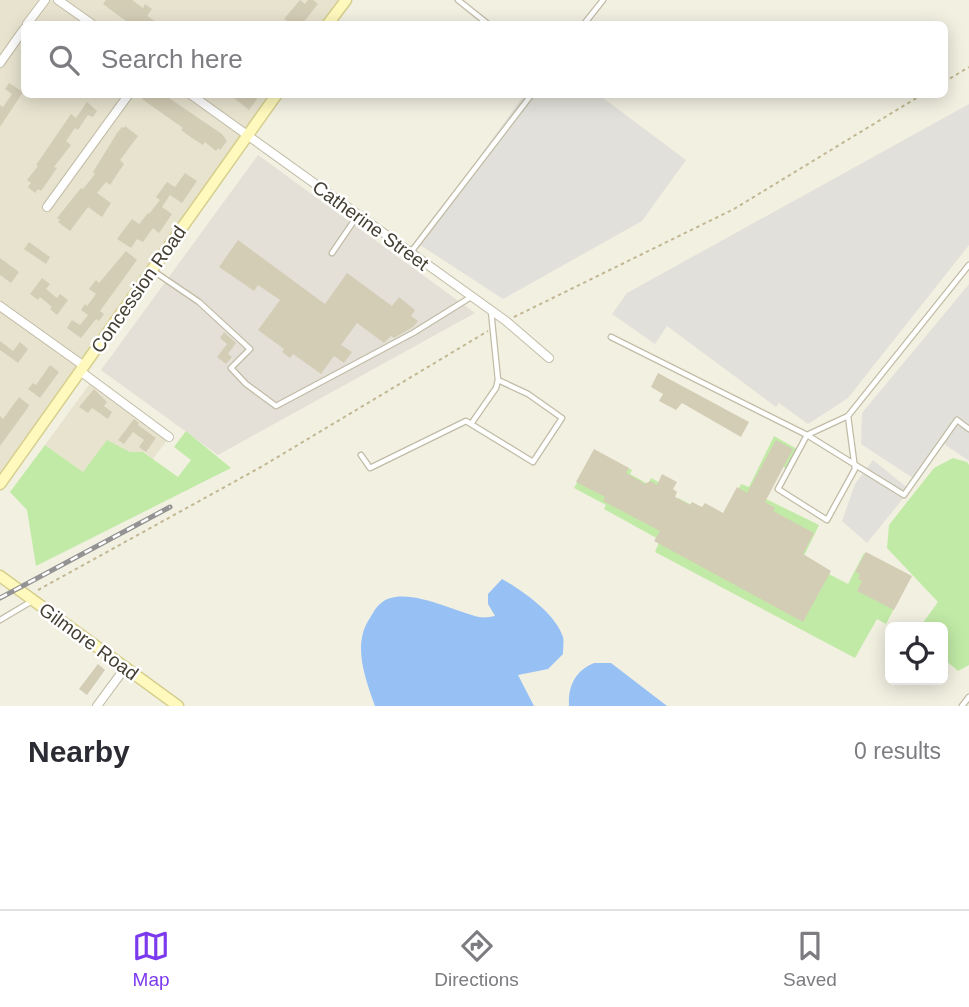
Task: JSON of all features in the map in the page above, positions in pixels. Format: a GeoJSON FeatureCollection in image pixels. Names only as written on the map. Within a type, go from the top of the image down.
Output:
{"type":"FeatureCollection","features":[{"type":"Feature","properties":{"kind":"street"},"geometry":{"type":"LineString","coordinates":[[30,21],[45,0]]}},
{"type":"Feature","properties":{"kind":"street"},"geometry":{"type":"LineString","coordinates":[[58,0],[88,21]]}},
{"type":"Feature","properties":{"kind":"street"},"geometry":{"type":"LineString","coordinates":[[330,21],[346,0]]}},
{"type":"Feature","properties":{"kind":"street"},"geometry":{"type":"LineString","coordinates":[[0,63],[21,34]]}},
{"type":"Feature","properties":{"kind":"street"},"geometry":{"type":"LineString","coordinates":[[47,207],[126,98]]}},
{"type":"Feature","properties":{"kind":"street","name":"Catherine Street"},"geometry":{"type":"LineString","coordinates":[[196,98],[506,321],[549,358]]}},
{"type":"Feature","properties":{"kind":"street","name":"Concession Road"},"geometry":{"type":"LineString","coordinates":[[0,484],[274,98]]}},
{"type":"Feature","properties":{"kind":"street"},"geometry":{"type":"LineString","coordinates":[[0,306],[170,437]]}},
{"type":"Feature","properties":{"kind":"street","name":"Gilmore Road"},"geometry":{"type":"LineString","coordinates":[[0,576],[178,706]]}},
{"type":"Feature","properties":{"kind":"street"},"geometry":{"type":"LineString","coordinates":[[97,706],[125,668]]}},
{"type":"Feature","properties":{"kind":"lane"},"geometry":{"type":"LineString","coordinates":[[458,0],[484,21]]}},
{"type":"Feature","properties":{"kind":"lane"},"geometry":{"type":"LineString","coordinates":[[586,21],[603,0]]}},
{"type":"Feature","properties":{"kind":"lane"},"geometry":{"type":"LineString","coordinates":[[410,253],[529,98]]}},
{"type":"Feature","properties":{"kind":"lane"},"geometry":{"type":"LineString","coordinates":[[332,253],[358,215]]}},
{"type":"Feature","properties":{"kind":"lane"},"geometry":{"type":"LineString","coordinates":[[848,416],[855,464],[853,475],[827,520],[778,489],[807,435],[848,416],[969,265]]}},
{"type":"Feature","properties":{"kind":"lane"},"geometry":{"type":"LineString","coordinates":[[152,270],[199,302],[250,349],[231,368],[246,384],[276,406],[414,334],[472,296]]}},
{"type":"Feature","properties":{"kind":"lane"},"geometry":{"type":"LineString","coordinates":[[471,424],[496,388],[498,380],[491,310]]}},
{"type":"Feature","properties":{"kind":"lane"},"geometry":{"type":"LineString","coordinates":[[611,337],[807,435],[904,495],[957,420],[969,429]]}},
{"type":"Feature","properties":{"kind":"lane"},"geometry":{"type":"LineString","coordinates":[[361,455],[370,468],[466,421],[533,462],[562,418],[528,394],[498,380]]}},
{"type":"Feature","properties":{"kind":"lane"},"geometry":{"type":"LineString","coordinates":[[0,620],[30,598]]}},
{"type":"Feature","properties":{"kind":"lane"},"geometry":{"type":"LineString","coordinates":[[962,706],[969,697]]}},
{"type":"Feature","properties":{"kind":"path"},"geometry":{"type":"LineString","coordinates":[[948,80],[969,67]]}},
{"type":"Feature","properties":{"kind":"path"},"geometry":{"type":"LineString","coordinates":[[506,321],[734,209],[916,98]]}},
{"type":"Feature","properties":{"kind":"path"},"geometry":{"type":"LineString","coordinates":[[30,598],[261,467],[494,328]]}},
{"type":"Feature","properties":{"kind":"shaded area"},"geometry":{"type":"Polygon","coordinates":[[[0,0],[346,0],[330,21],[21,21],[21,98],[275,98],[0,484],[0,0]]]}},
{"type":"Feature","properties":{"kind":"shaded area"},"geometry":{"type":"Polygon","coordinates":[[[522,98],[603,98],[686,160],[642,221],[503,299],[417,243],[522,98]]]}},
{"type":"Feature","properties":{"kind":"shaded area"},"geometry":{"type":"Polygon","coordinates":[[[969,104],[969,245],[848,398],[808,424],[779,403],[776,407],[667,326],[655,344],[612,314],[627,293],[969,104]]]}},
{"type":"Feature","properties":{"kind":"shaded area"},"geometry":{"type":"Polygon","coordinates":[[[258,155],[475,313],[218,455],[101,370],[258,155]]]}},
{"type":"Feature","properties":{"kind":"shaded area"},"geometry":{"type":"Polygon","coordinates":[[[969,284],[969,461],[944,444],[916,480],[861,444],[862,413],[969,284]]]}},
{"type":"Feature","properties":{"kind":"shaded area"},"geometry":{"type":"Polygon","coordinates":[[[91,382],[168,439],[153,459],[144,452],[130,452],[83,472],[45,445],[91,382]]]}},
{"type":"Feature","properties":{"kind":"shaded area"},"geometry":{"type":"Polygon","coordinates":[[[873,460],[910,490],[867,543],[842,521],[855,484],[873,460]]]}},
{"type":"Feature","properties":{"kind":"green space"},"geometry":{"type":"Polygon","coordinates":[[[186,431],[231,468],[36,566],[27,510],[10,492],[45,445],[83,472],[107,440],[130,452],[143,452],[178,477],[191,460],[174,447],[186,431]]]}},
{"type":"Feature","properties":{"kind":"green space"},"geometry":{"type":"Polygon","coordinates":[[[774,436],[797,449],[787,470],[783,466],[766,499],[819,525],[802,560],[848,584],[864,553],[910,577],[887,622],[877,619],[855,658],[655,552],[660,540],[604,509],[606,505],[574,488],[594,451],[632,470],[630,474],[648,484],[651,478],[675,491],[674,507],[678,498],[723,521],[741,484],[749,487],[774,436]]]}},
{"type":"Feature","properties":{"kind":"green space"},"geometry":{"type":"Polygon","coordinates":[[[953,458],[969,465],[969,665],[958,671],[948,662],[948,622],[924,622],[938,602],[887,548],[889,525],[934,468],[953,458]]]}},
{"type":"Feature","properties":{"kind":"water"},"geometry":{"type":"Polygon","coordinates":[[[502,579],[546,611],[563,637],[563,654],[548,669],[518,675],[534,706],[375,706],[364,673],[361,650],[365,628],[379,605],[389,598],[401,596],[429,601],[479,617],[495,616],[488,604],[488,594],[502,579]]]}},
{"type":"Feature","properties":{"kind":"water"},"geometry":{"type":"Polygon","coordinates":[[[594,663],[611,663],[667,706],[569,706],[574,680],[582,670],[594,663]]]}},
{"type":"Feature","properties":{"kind":"building"},"geometry":{"type":"Polygon","coordinates":[[[106,0],[132,0],[143,8],[145,4],[152,9],[147,16],[155,21],[126,21],[103,4],[106,0]]]}},
{"type":"Feature","properties":{"kind":"building"},"geometry":{"type":"Polygon","coordinates":[[[300,0],[305,4],[308,0],[313,0],[318,4],[304,21],[284,19],[300,0]]]}},
{"type":"Feature","properties":{"kind":"building"},"geometry":{"type":"Polygon","coordinates":[[[9,83],[21,91],[21,95],[0,127],[0,105],[3,107],[12,94],[5,89],[9,83]]]}},
{"type":"Feature","properties":{"kind":"building"},"geometry":{"type":"Polygon","coordinates":[[[169,98],[222,134],[227,141],[216,151],[205,142],[203,145],[142,99],[169,98]]]}},
{"type":"Feature","properties":{"kind":"building"},"geometry":{"type":"Polygon","coordinates":[[[234,98],[256,98],[249,110],[234,98]]]}},
{"type":"Feature","properties":{"kind":"building"},"geometry":{"type":"Polygon","coordinates":[[[87,102],[97,111],[93,117],[88,115],[78,130],[75,128],[66,141],[71,145],[54,167],[57,168],[41,191],[38,189],[35,193],[28,187],[31,183],[27,180],[71,114],[76,118],[87,102]]]}},
{"type":"Feature","properties":{"kind":"building"},"geometry":{"type":"Polygon","coordinates":[[[125,126],[138,136],[120,160],[124,164],[110,185],[106,182],[97,193],[111,203],[102,217],[88,207],[70,231],[58,222],[60,220],[57,218],[95,174],[93,172],[117,133],[125,126]]]}},
{"type":"Feature","properties":{"kind":"building"},"geometry":{"type":"Polygon","coordinates":[[[185,173],[197,181],[182,203],[170,195],[162,207],[172,214],[159,233],[153,228],[143,242],[137,239],[131,248],[117,239],[132,219],[139,224],[149,214],[160,200],[156,197],[167,182],[175,187],[185,173]]]}},
{"type":"Feature","properties":{"kind":"building"},"geometry":{"type":"Polygon","coordinates":[[[238,240],[325,304],[347,273],[392,306],[399,297],[415,310],[411,316],[418,321],[413,327],[394,338],[391,336],[384,343],[357,323],[341,345],[352,352],[344,363],[334,356],[321,374],[293,354],[290,358],[282,352],[284,349],[258,330],[280,300],[258,285],[254,291],[219,267],[238,240]]]}},
{"type":"Feature","properties":{"kind":"building"},"geometry":{"type":"Polygon","coordinates":[[[29,242],[50,257],[46,264],[24,249],[29,242]]]}},
{"type":"Feature","properties":{"kind":"building"},"geometry":{"type":"Polygon","coordinates":[[[126,251],[137,260],[100,311],[104,314],[99,321],[96,319],[81,338],[67,328],[72,320],[80,325],[88,315],[81,310],[96,294],[89,289],[96,280],[99,283],[126,251]]]}},
{"type":"Feature","properties":{"kind":"building"},"geometry":{"type":"Polygon","coordinates":[[[0,258],[19,272],[11,283],[0,275],[0,258]]]}},
{"type":"Feature","properties":{"kind":"building"},"geometry":{"type":"Polygon","coordinates":[[[42,278],[50,284],[46,289],[57,298],[60,294],[68,300],[57,315],[40,297],[38,300],[30,294],[42,278]]]}},
{"type":"Feature","properties":{"kind":"building"},"geometry":{"type":"Polygon","coordinates":[[[224,332],[236,343],[228,354],[232,357],[226,364],[217,357],[227,344],[220,338],[224,332]]]}},
{"type":"Feature","properties":{"kind":"building"},"geometry":{"type":"Polygon","coordinates":[[[0,341],[13,351],[20,342],[28,349],[18,363],[0,350],[0,341]]]}},
{"type":"Feature","properties":{"kind":"building"},"geometry":{"type":"Polygon","coordinates":[[[50,365],[59,372],[40,398],[28,389],[33,383],[36,385],[50,365]]]}},
{"type":"Feature","properties":{"kind":"building"},"geometry":{"type":"Polygon","coordinates":[[[658,373],[749,422],[741,437],[682,403],[676,410],[659,401],[663,394],[651,387],[658,373]]]}},
{"type":"Feature","properties":{"kind":"building"},"geometry":{"type":"Polygon","coordinates":[[[94,389],[107,402],[104,406],[112,412],[108,419],[92,408],[88,413],[79,407],[94,389]]]}},
{"type":"Feature","properties":{"kind":"building"},"geometry":{"type":"Polygon","coordinates":[[[19,397],[29,405],[0,446],[0,416],[3,419],[19,397]]]}},
{"type":"Feature","properties":{"kind":"building"},"geometry":{"type":"Polygon","coordinates":[[[134,419],[156,438],[146,452],[139,447],[144,440],[133,432],[124,444],[118,440],[134,419]]]}},
{"type":"Feature","properties":{"kind":"building"},"geometry":{"type":"Polygon","coordinates":[[[776,440],[793,449],[765,502],[775,508],[773,511],[814,533],[803,554],[831,571],[803,622],[654,541],[660,531],[603,501],[605,497],[576,482],[594,449],[629,468],[626,473],[645,484],[650,481],[657,485],[662,474],[677,482],[673,489],[677,492],[675,497],[690,505],[692,502],[702,507],[705,503],[723,513],[737,487],[747,493],[776,440]]]}},
{"type":"Feature","properties":{"kind":"building"},"geometry":{"type":"Polygon","coordinates":[[[866,552],[912,576],[894,610],[857,591],[862,581],[858,579],[860,574],[855,572],[866,552]]]}},
{"type":"Feature","properties":{"kind":"building"},"geometry":{"type":"Polygon","coordinates":[[[98,664],[105,670],[87,695],[79,689],[98,664]]]}},
{"type":"Feature","properties":{"kind":"railway"},"geometry":{"type":"LineString","coordinates":[[0,598],[170,507]]}}]}
